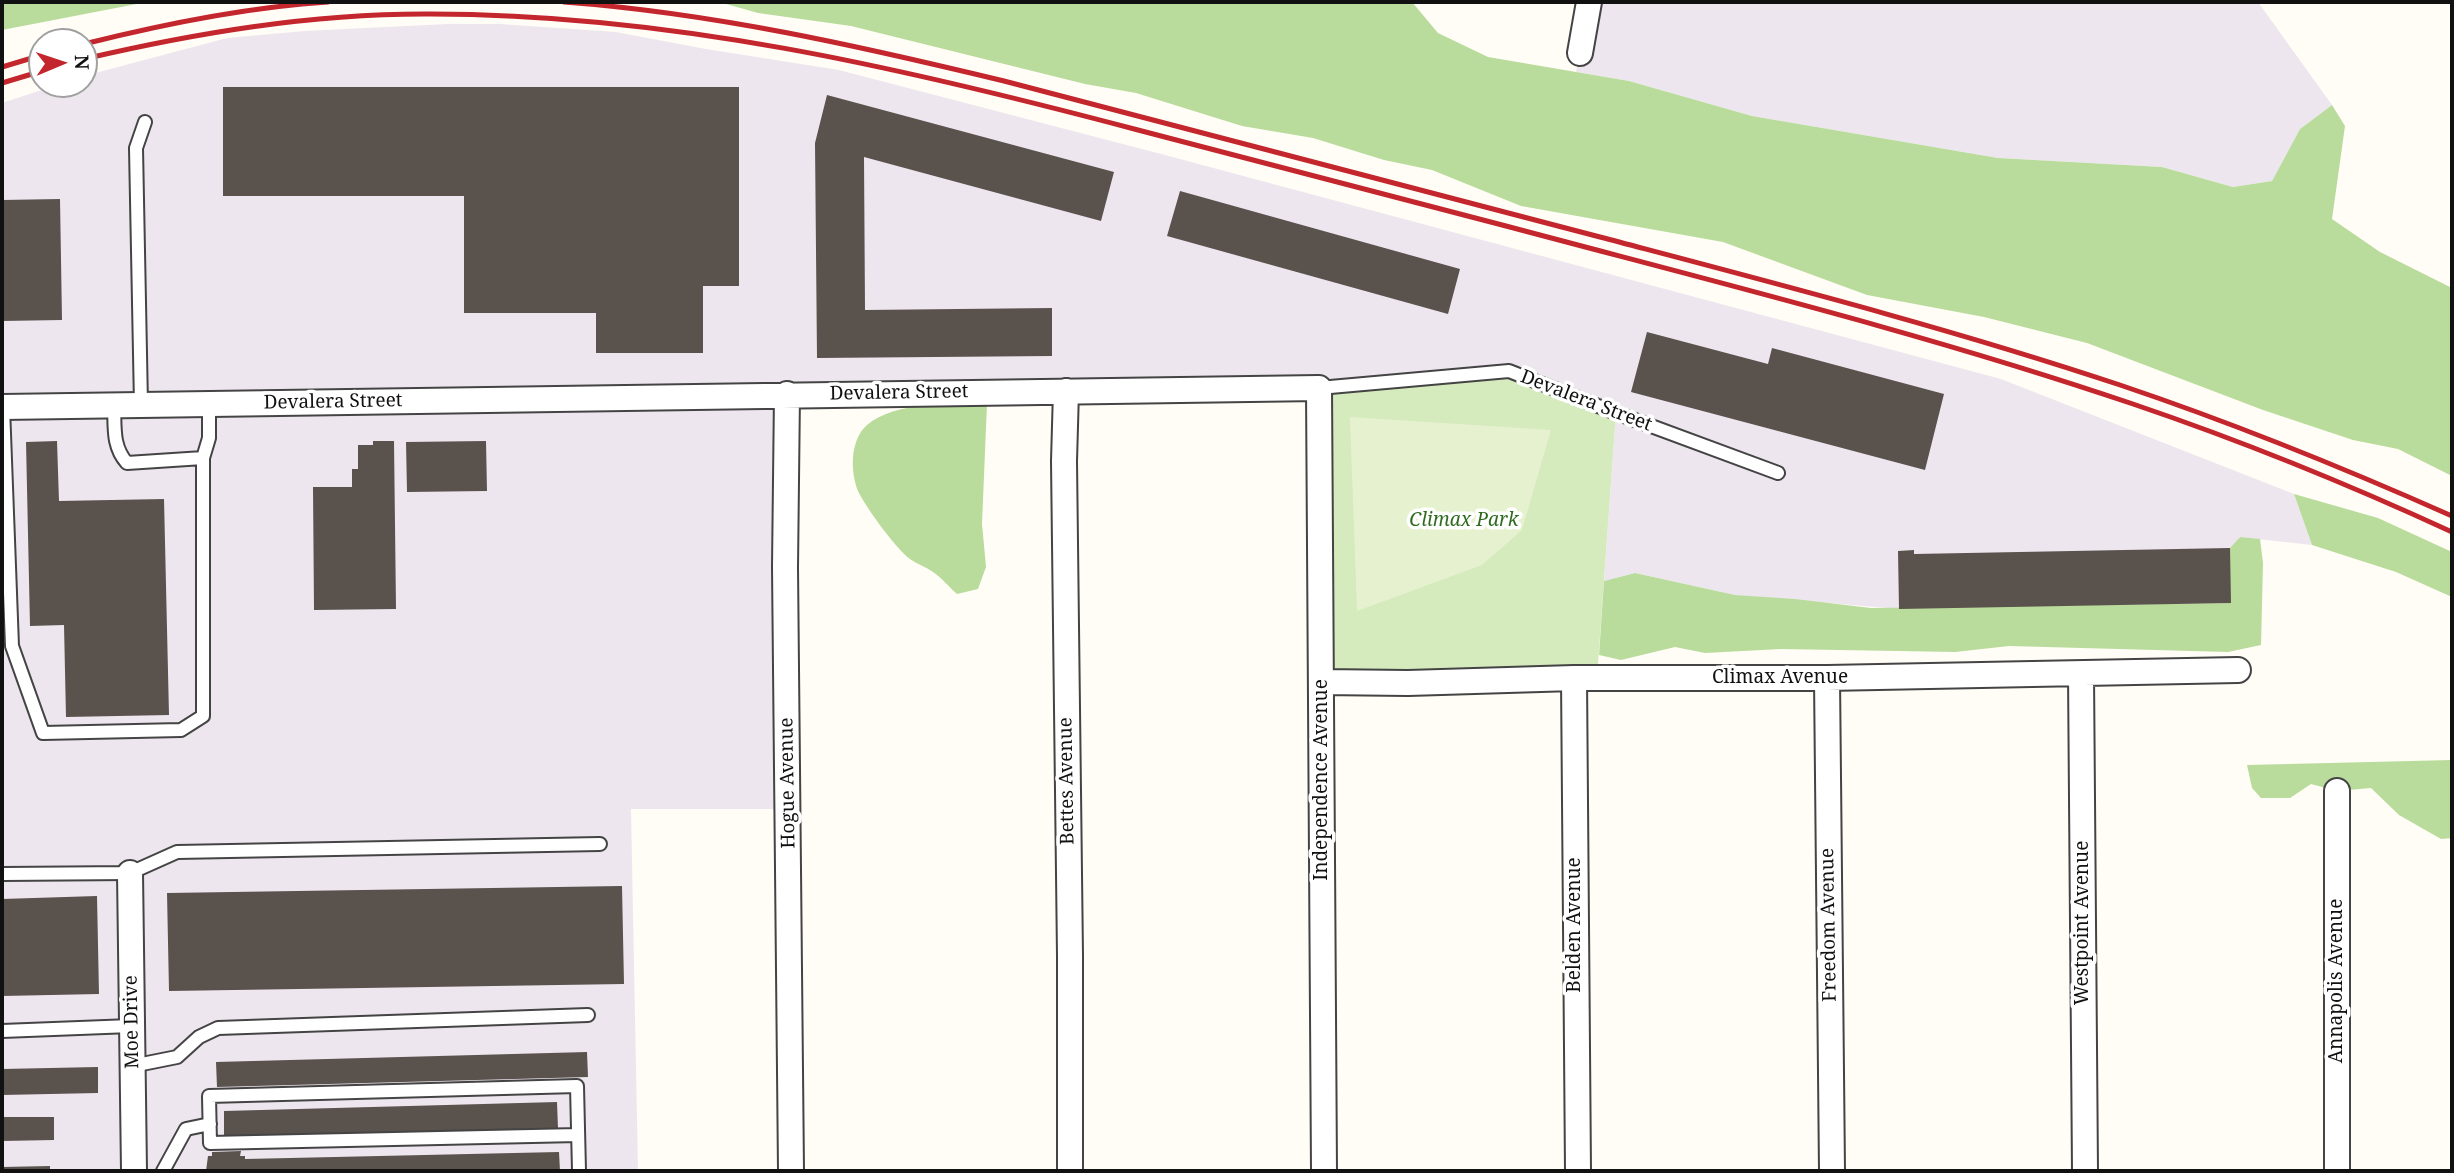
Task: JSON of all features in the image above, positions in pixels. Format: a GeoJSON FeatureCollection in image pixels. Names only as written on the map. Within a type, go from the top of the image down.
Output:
{"type":"FeatureCollection","features":[{"type":"Feature","properties":{"kind":"street"},"geometry":{"type":"LineString","coordinates":[[1580,53],[1589,2]]}},
{"type":"Feature","properties":{"kind":"street","name":"Devalera Street"},"geometry":{"type":"LineString","coordinates":[[3,407],[1319,388]]}},
{"type":"Feature","properties":{"kind":"street","name":"Independence Avenue"},"geometry":{"type":"LineString","coordinates":[[1319,388],[1324,1171]]}},
{"type":"Feature","properties":{"kind":"street","name":"Bettes Avenue"},"geometry":{"type":"LineString","coordinates":[[1066,391],[1064,461],[1070,1171]]}},
{"type":"Feature","properties":{"kind":"street","name":"Hogue Avenue"},"geometry":{"type":"LineString","coordinates":[[787,394],[785,567],[791,1171]]}},
{"type":"Feature","properties":{"kind":"street","name":"Climax Avenue"},"geometry":{"type":"LineString","coordinates":[[1322,682],[1827,678],[2238,670]]}},
{"type":"Feature","properties":{"kind":"street","name":"Westpoint Avenue"},"geometry":{"type":"LineString","coordinates":[[2081,674],[2085,1171]]}},
{"type":"Feature","properties":{"kind":"street","name":"Belden Avenue"},"geometry":{"type":"LineString","coordinates":[[1574,678],[1578,1171]]}},
{"type":"Feature","properties":{"kind":"street","name":"Freedom Avenue"},"geometry":{"type":"LineString","coordinates":[[1827,678],[1832,1171]]}},
{"type":"Feature","properties":{"kind":"street","name":"Annapolis Avenue"},"geometry":{"type":"LineString","coordinates":[[2337,792],[2337,1171]]}},
{"type":"Feature","properties":{"kind":"street","name":"Moe Drive"},"geometry":{"type":"LineString","coordinates":[[130,873],[134,1171]]}},
{"type":"Feature","properties":{"kind":"lane"},"geometry":{"type":"LineString","coordinates":[[141,405],[136,148],[145,121]]}},
{"type":"Feature","properties":{"kind":"lane","name":"Devalera Street"},"geometry":{"type":"LineString","coordinates":[[1319,388],[1509,371],[1778,472]]}},
{"type":"Feature","properties":{"kind":"lane"},"geometry":{"type":"LineString","coordinates":[[3,407],[12,646],[43,733],[181,730],[203,716],[203,458],[209,438],[209,404]]}},
{"type":"Feature","properties":{"kind":"lane"},"geometry":{"type":"LineString","coordinates":[[114,405],[118,453],[127,463],[203,458]]}},
{"type":"Feature","properties":{"kind":"lane"},"geometry":{"type":"LineString","coordinates":[[2,874],[130,873],[177,852],[600,844]]}},
{"type":"Feature","properties":{"kind":"lane"},"geometry":{"type":"LineString","coordinates":[[132,1066],[177,1057],[199,1037],[218,1028],[588,1015]]}},
{"type":"Feature","properties":{"kind":"lane"},"geometry":{"type":"LineString","coordinates":[[2,1031],[131,1026]]}},
{"type":"Feature","properties":{"kind":"lane"},"geometry":{"type":"LineString","coordinates":[[578,1135],[210,1143],[209,1096],[577,1086],[579,1171]]}},
{"type":"Feature","properties":{"kind":"lane"},"geometry":{"type":"LineString","coordinates":[[163,1171],[186,1129],[210,1125]]}},
{"type":"Feature","properties":{"kind":"shaded area"},"geometry":{"type":"Polygon","coordinates":[[[1589,2],[2258,2],[2332,105],[2300,129],[2272,181],[2233,187],[2162,167],[1998,158],[1752,116],[1629,81],[1576,72],[1589,2]]]}},
{"type":"Feature","properties":{"kind":"shaded area"},"geometry":{"type":"Polygon","coordinates":[[[500,24],[616,32],[839,70],[2001,379],[2294,494],[2312,545],[2239,537],[2231,603],[1899,609],[1735,595],[1635,573],[1604,581],[1616,413],[1319,388],[788,394],[788,809],[631,809],[638,1171],[2,1171],[2,103],[28,94],[28,98],[98,98],[98,72],[227,38],[304,31],[500,24]]]}},
{"type":"Feature","properties":{"kind":"green space"},"geometry":{"type":"Polygon","coordinates":[[[2,2],[147,2],[2,30],[2,2]]]}},
{"type":"Feature","properties":{"kind":"green space"},"geometry":{"type":"Polygon","coordinates":[[[719,2],[1412,2],[1438,33],[1488,57],[1629,81],[1752,116],[1998,158],[2162,167],[2233,187],[2272,181],[2300,129],[2332,105],[2345,126],[2332,219],[2380,252],[2452,288],[2452,476],[2398,449],[2353,440],[2263,410],[2087,343],[1984,317],[1867,295],[1723,242],[1521,206],[1432,170],[1384,160],[1313,138],[1242,126],[1136,93],[1085,84],[851,26],[758,13],[719,2]]]}},
{"type":"Feature","properties":{"kind":"green space","name":"Climax Park"},"geometry":{"type":"Polygon","coordinates":[[[1509,371],[1616,413],[1597,678],[1322,682],[1319,388],[1509,371]]]}},
{"type":"Feature","properties":{"kind":"green space"},"geometry":{"type":"Polygon","coordinates":[[[987,403],[982,524],[986,567],[978,589],[957,594],[936,574],[904,554],[881,527],[858,491],[853,456],[861,431],[879,417],[924,405],[987,403]]]}},
{"type":"Feature","properties":{"kind":"green space"},"geometry":{"type":"Polygon","coordinates":[[[1350,417],[1551,430],[1522,530],[1482,565],[1357,611],[1350,417]]]}},
{"type":"Feature","properties":{"kind":"green space"},"geometry":{"type":"Polygon","coordinates":[[[2294,494],[2378,518],[2452,552],[2452,597],[2396,572],[2312,545],[2294,494]]]}},
{"type":"Feature","properties":{"kind":"green space"},"geometry":{"type":"Polygon","coordinates":[[[2240,537],[2260,539],[2263,563],[2261,645],[2228,652],[2009,646],[1955,652],[1781,649],[1705,653],[1675,647],[1621,660],[1599,655],[1604,581],[1635,573],[1735,595],[1871,608],[2230,603],[2230,548],[2240,537]]]}},
{"type":"Feature","properties":{"kind":"green space"},"geometry":{"type":"Polygon","coordinates":[[[2452,760],[2452,838],[2441,839],[2399,815],[2371,788],[2337,791],[2311,784],[2290,798],[2261,798],[2252,788],[2247,765],[2452,760]]]}},
{"type":"Feature","properties":{"kind":"building"},"geometry":{"type":"Polygon","coordinates":[[[223,87],[739,87],[739,286],[703,286],[703,353],[596,353],[596,313],[464,313],[464,196],[223,196],[223,87]]]}},
{"type":"Feature","properties":{"kind":"building"},"geometry":{"type":"Polygon","coordinates":[[[827,95],[1114,172],[1101,221],[864,157],[865,310],[1052,308],[1052,356],[817,358],[815,143],[827,95]]]}},
{"type":"Feature","properties":{"kind":"building"},"geometry":{"type":"Polygon","coordinates":[[[1180,191],[1460,269],[1448,314],[1167,236],[1180,191]]]}},
{"type":"Feature","properties":{"kind":"building"},"geometry":{"type":"Polygon","coordinates":[[[60,199],[62,320],[2,321],[2,200],[60,199]]]}},
{"type":"Feature","properties":{"kind":"building"},"geometry":{"type":"Polygon","coordinates":[[[1647,332],[1768,364],[1772,348],[1944,394],[1925,470],[1631,392],[1647,332]]]}},
{"type":"Feature","properties":{"kind":"building"},"geometry":{"type":"Polygon","coordinates":[[[57,441],[59,501],[164,499],[169,715],[66,717],[64,625],[30,626],[26,442],[57,441]]]}},
{"type":"Feature","properties":{"kind":"building"},"geometry":{"type":"Polygon","coordinates":[[[373,441],[394,441],[396,609],[314,610],[313,487],[352,487],[352,469],[358,469],[358,445],[373,445],[373,441]]]}},
{"type":"Feature","properties":{"kind":"building"},"geometry":{"type":"Polygon","coordinates":[[[486,441],[487,491],[407,492],[406,442],[486,441]]]}},
{"type":"Feature","properties":{"kind":"building"},"geometry":{"type":"Polygon","coordinates":[[[2230,548],[2231,603],[1899,609],[1898,551],[1914,550],[1914,554],[2230,548]]]}},
{"type":"Feature","properties":{"kind":"building"},"geometry":{"type":"Polygon","coordinates":[[[622,886],[624,984],[169,991],[167,893],[622,886]]]}},
{"type":"Feature","properties":{"kind":"building"},"geometry":{"type":"Polygon","coordinates":[[[97,896],[99,994],[2,996],[2,899],[97,896]]]}},
{"type":"Feature","properties":{"kind":"building"},"geometry":{"type":"Polygon","coordinates":[[[587,1052],[588,1077],[217,1087],[216,1062],[587,1052]]]}},
{"type":"Feature","properties":{"kind":"building"},"geometry":{"type":"Polygon","coordinates":[[[98,1067],[98,1093],[2,1095],[2,1069],[98,1067]]]}},
{"type":"Feature","properties":{"kind":"building"},"geometry":{"type":"Polygon","coordinates":[[[557,1102],[558,1128],[224,1137],[224,1111],[557,1102]]]}},
{"type":"Feature","properties":{"kind":"building"},"geometry":{"type":"Polygon","coordinates":[[[2,1117],[54,1117],[54,1140],[2,1141],[2,1117]]]}},
{"type":"Feature","properties":{"kind":"building"},"geometry":{"type":"Polygon","coordinates":[[[241,1151],[240,1156],[245,1156],[245,1159],[559,1152],[560,1171],[206,1171],[208,1156],[212,1156],[212,1152],[241,1151]]]}},
{"type":"Feature","properties":{"kind":"building"},"geometry":{"type":"Polygon","coordinates":[[[50,1166],[50,1171],[2,1171],[2,1167],[50,1166]]]}},
{"type":"Feature","properties":{"kind":"railway"},"geometry":{"type":"LineString","coordinates":[[98,41],[205,17],[328,2]]}},
{"type":"Feature","properties":{"kind":"railway"},"geometry":{"type":"LineString","coordinates":[[564,2],[675,14],[786,32],[950,68],[1796,289],[1991,344],[2162,400],[2288,447],[2452,516]]}},
{"type":"Feature","properties":{"kind":"railway"},"geometry":{"type":"LineString","coordinates":[[98,56],[210,33],[295,21],[424,14],[515,16],[606,23],[785,48],[1050,107],[1821,310],[1978,355],[2133,404],[2214,433],[2334,480],[2452,532]]}},
{"type":"Feature","properties":{"kind":"railway"},"geometry":{"type":"LineString","coordinates":[[2,67],[28,59]]}},
{"type":"Feature","properties":{"kind":"railway"},"geometry":{"type":"LineString","coordinates":[[2,83],[28,75]]}}]}
